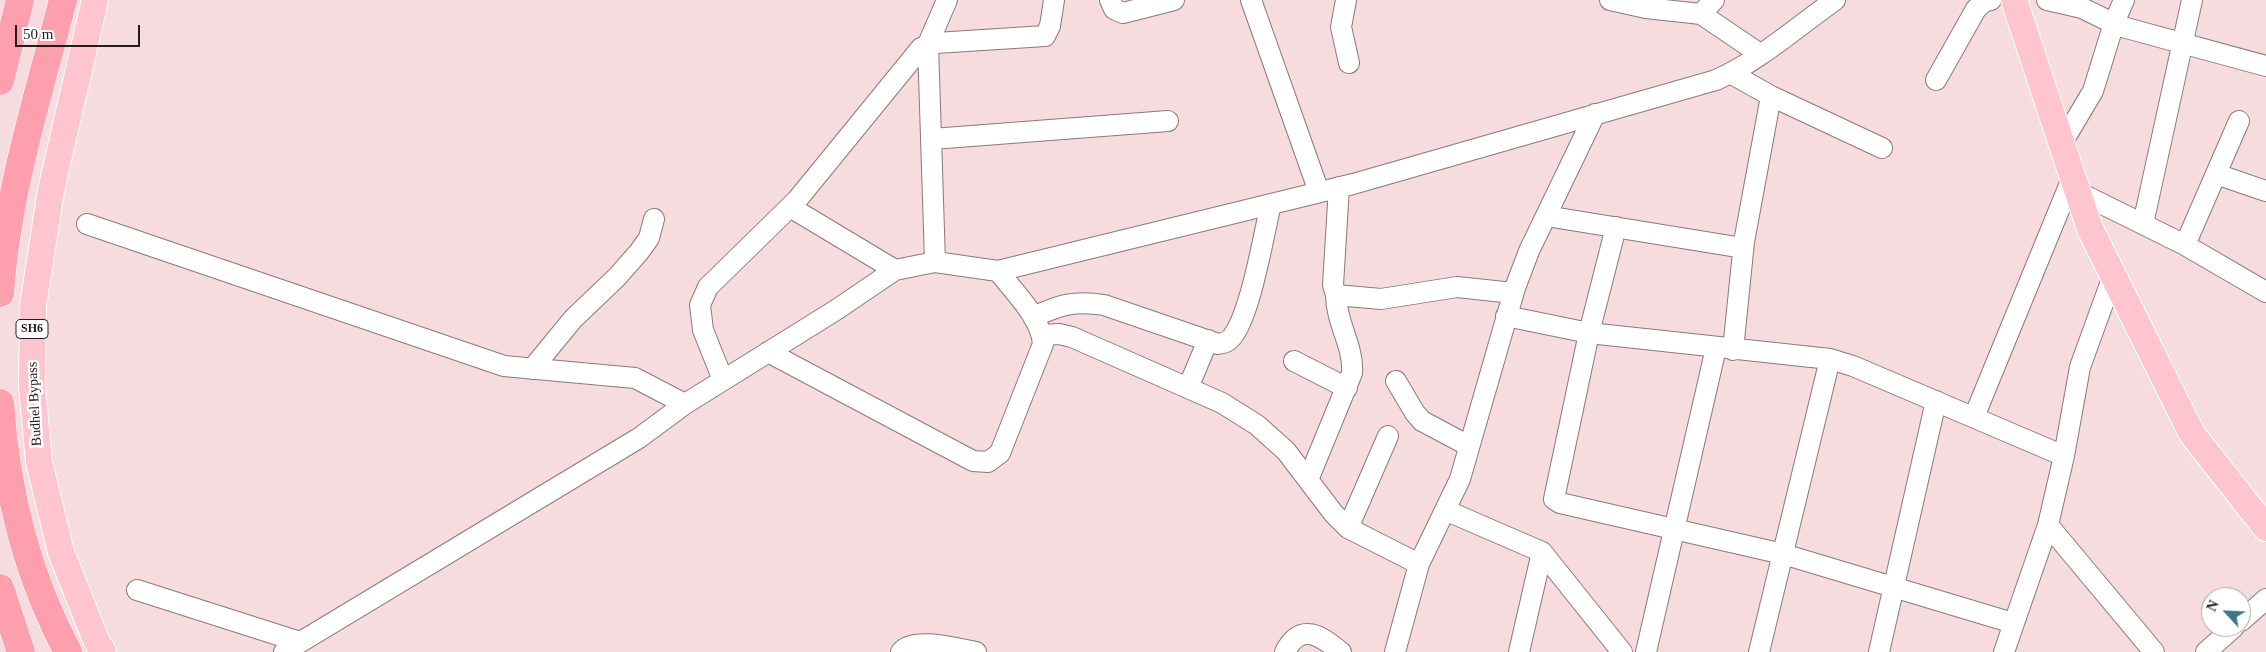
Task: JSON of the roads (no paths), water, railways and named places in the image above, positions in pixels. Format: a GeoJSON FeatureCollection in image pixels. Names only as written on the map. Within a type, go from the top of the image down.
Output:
{"type":"FeatureCollection","features":[{"type":"Feature","properties":{"kind":"highway"},"geometry":{"type":"LineString","coordinates":[[1,78],[20,0]]}},
{"type":"Feature","properties":{"kind":"highway"},"geometry":{"type":"LineString","coordinates":[[0,293],[3,258],[19,171],[63,0]]}},
{"type":"Feature","properties":{"kind":"highway"},"geometry":{"type":"LineString","coordinates":[[0,403],[3,450],[24,546],[55,627],[68,652]]}},
{"type":"Feature","properties":{"kind":"highway"},"geometry":{"type":"LineString","coordinates":[[0,588],[21,652]]}},
{"type":"Feature","properties":{"kind":"main road","name":"Budhel Bypass"},"geometry":{"type":"LineString","coordinates":[[95,0],[51,190],[33,306],[32,386],[38,462],[61,552],[96,640],[103,652]]}},
{"type":"Feature","properties":{"kind":"main road"},"geometry":{"type":"LineString","coordinates":[[2014,0],[2090,229],[2192,434],[2266,528]]}},
{"type":"Feature","properties":{"kind":"street"},"geometry":{"type":"LineString","coordinates":[[935,262],[928,44],[947,0]]}},
{"type":"Feature","properties":{"kind":"street"},"geometry":{"type":"LineString","coordinates":[[723,380],[703,330],[700,305],[702,298],[717,278],[790,207],[915,54],[928,44],[1045,36],[1050,26],[1054,0]]}},
{"type":"Feature","properties":{"kind":"street"},"geometry":{"type":"LineString","coordinates":[[1110,0],[1114,9],[1123,12],[1174,0]]}},
{"type":"Feature","properties":{"kind":"street"},"geometry":{"type":"LineString","coordinates":[[1251,0],[1320,192]]}},
{"type":"Feature","properties":{"kind":"street"},"geometry":{"type":"LineString","coordinates":[[1346,0],[1341,26],[1349,63]]}},
{"type":"Feature","properties":{"kind":"street"},"geometry":{"type":"LineString","coordinates":[[1610,0],[1630,6],[1708,7],[1760,54]]}},
{"type":"Feature","properties":{"kind":"street"},"geometry":{"type":"LineString","coordinates":[[137,590],[292,647],[639,438],[685,404],[895,270],[935,262],[998,271],[1320,192],[1595,114],[1730,74],[1835,0]]}},
{"type":"Feature","properties":{"kind":"street"},"geometry":{"type":"LineString","coordinates":[[1936,80],[1976,10],[1984,2],[1991,0]]}},
{"type":"Feature","properties":{"kind":"street"},"geometry":{"type":"LineString","coordinates":[[2007,0],[2014,0]]}},
{"type":"Feature","properties":{"kind":"street"},"geometry":{"type":"LineString","coordinates":[[2047,0],[2082,8],[2114,23],[2266,66]]}},
{"type":"Feature","properties":{"kind":"street"},"geometry":{"type":"LineString","coordinates":[[2062,143],[2093,91],[2114,23],[2124,0]]}},
{"type":"Feature","properties":{"kind":"street"},"geometry":{"type":"LineString","coordinates":[[2143,224],[2192,0]]}},
{"type":"Feature","properties":{"kind":"street"},"geometry":{"type":"LineString","coordinates":[[1730,74],[1771,96],[1882,148]]}},
{"type":"Feature","properties":{"kind":"street"},"geometry":{"type":"LineString","coordinates":[[1646,652],[1674,528],[1725,349],[1771,96]]}},
{"type":"Feature","properties":{"kind":"street"},"geometry":{"type":"LineString","coordinates":[[1395,652],[1419,564],[1456,491],[1513,293],[1546,216],[1595,114]]}},
{"type":"Feature","properties":{"kind":"street"},"geometry":{"type":"LineString","coordinates":[[932,139],[1168,121]]}},
{"type":"Feature","properties":{"kind":"street"},"geometry":{"type":"LineString","coordinates":[[2185,245],[2239,121]]}},
{"type":"Feature","properties":{"kind":"street"},"geometry":{"type":"LineString","coordinates":[[2216,174],[2266,191]]}},
{"type":"Feature","properties":{"kind":"street"},"geometry":{"type":"LineString","coordinates":[[1974,417],[2075,184],[2266,292]]}},
{"type":"Feature","properties":{"kind":"street"},"geometry":{"type":"LineString","coordinates":[[1308,480],[1352,373],[1353,360],[1338,319],[1336,295],[1333,285],[1339,187]]}},
{"type":"Feature","properties":{"kind":"street"},"geometry":{"type":"LineString","coordinates":[[1033,317],[1058,306],[1086,302],[1104,304],[1208,340],[1224,343],[1230,339],[1236,330],[1246,305],[1271,204]]}},
{"type":"Feature","properties":{"kind":"street"},"geometry":{"type":"LineString","coordinates":[[790,207],[895,270]]}},
{"type":"Feature","properties":{"kind":"street"},"geometry":{"type":"LineString","coordinates":[[1546,216],[1743,248]]}},
{"type":"Feature","properties":{"kind":"street"},"geometry":{"type":"LineString","coordinates":[[532,369],[577,314],[617,277],[639,252],[649,238],[654,219]]}},
{"type":"Feature","properties":{"kind":"street"},"geometry":{"type":"LineString","coordinates":[[87,224],[504,366],[635,378],[685,404]]}},
{"type":"Feature","properties":{"kind":"street"},"geometry":{"type":"LineString","coordinates":[[1616,227],[1588,333],[1554,499],[1560,503],[1783,554],[1894,586],[2013,624]]}},
{"type":"Feature","properties":{"kind":"street"},"geometry":{"type":"LineString","coordinates":[[768,352],[972,461],[988,462],[1000,453],[1044,344],[1043,335],[1033,317],[998,271]]}},
{"type":"Feature","properties":{"kind":"street"},"geometry":{"type":"LineString","coordinates":[[2004,652],[2048,525],[2064,456],[2080,367],[2114,276]]}},
{"type":"Feature","properties":{"kind":"street"},"geometry":{"type":"LineString","coordinates":[[1336,295],[1381,299],[1457,287],[1513,293]]}},
{"type":"Feature","properties":{"kind":"street"},"geometry":{"type":"LineString","coordinates":[[1506,316],[1588,333],[1830,359],[1853,366],[2064,456]]}},
{"type":"Feature","properties":{"kind":"street"},"geometry":{"type":"LineString","coordinates":[[1043,335],[1059,334],[1072,337],[1222,403],[1257,426],[1286,451],[1334,514],[1348,528],[1419,564]]}},
{"type":"Feature","properties":{"kind":"street"},"geometry":{"type":"LineString","coordinates":[[1188,388],[1208,340]]}},
{"type":"Feature","properties":{"kind":"street"},"geometry":{"type":"LineString","coordinates":[[1759,652],[1830,359]]}},
{"type":"Feature","properties":{"kind":"street"},"geometry":{"type":"LineString","coordinates":[[1294,361],[1347,388]]}},
{"type":"Feature","properties":{"kind":"street"},"geometry":{"type":"LineString","coordinates":[[1396,381],[1415,413],[1422,421],[1469,446]]}},
{"type":"Feature","properties":{"kind":"street"},"geometry":{"type":"LineString","coordinates":[[1879,652],[1936,401]]}},
{"type":"Feature","properties":{"kind":"street"},"geometry":{"type":"LineString","coordinates":[[1348,528],[1388,436]]}},
{"type":"Feature","properties":{"kind":"street"},"geometry":{"type":"LineString","coordinates":[[1445,510],[1542,552],[1622,652]]}},
{"type":"Feature","properties":{"kind":"street"},"geometry":{"type":"LineString","coordinates":[[2048,525],[2154,652]]}},
{"type":"Feature","properties":{"kind":"street"},"geometry":{"type":"LineString","coordinates":[[1519,652],[1542,552]]}},
{"type":"Feature","properties":{"kind":"street"},"geometry":{"type":"LineString","coordinates":[[2251,612],[2266,599]]}},
{"type":"Feature","properties":{"kind":"street"},"geometry":{"type":"LineString","coordinates":[[1285,652],[1290,644],[1300,636],[1311,633],[1322,638],[1341,652]]}},
{"type":"Feature","properties":{"kind":"street"},"geometry":{"type":"LineString","coordinates":[[2206,652],[2223,637]]}},
{"type":"Feature","properties":{"kind":"street"},"geometry":{"type":"LineString","coordinates":[[901,652],[904,647],[917,644],[976,652]]}}]}
